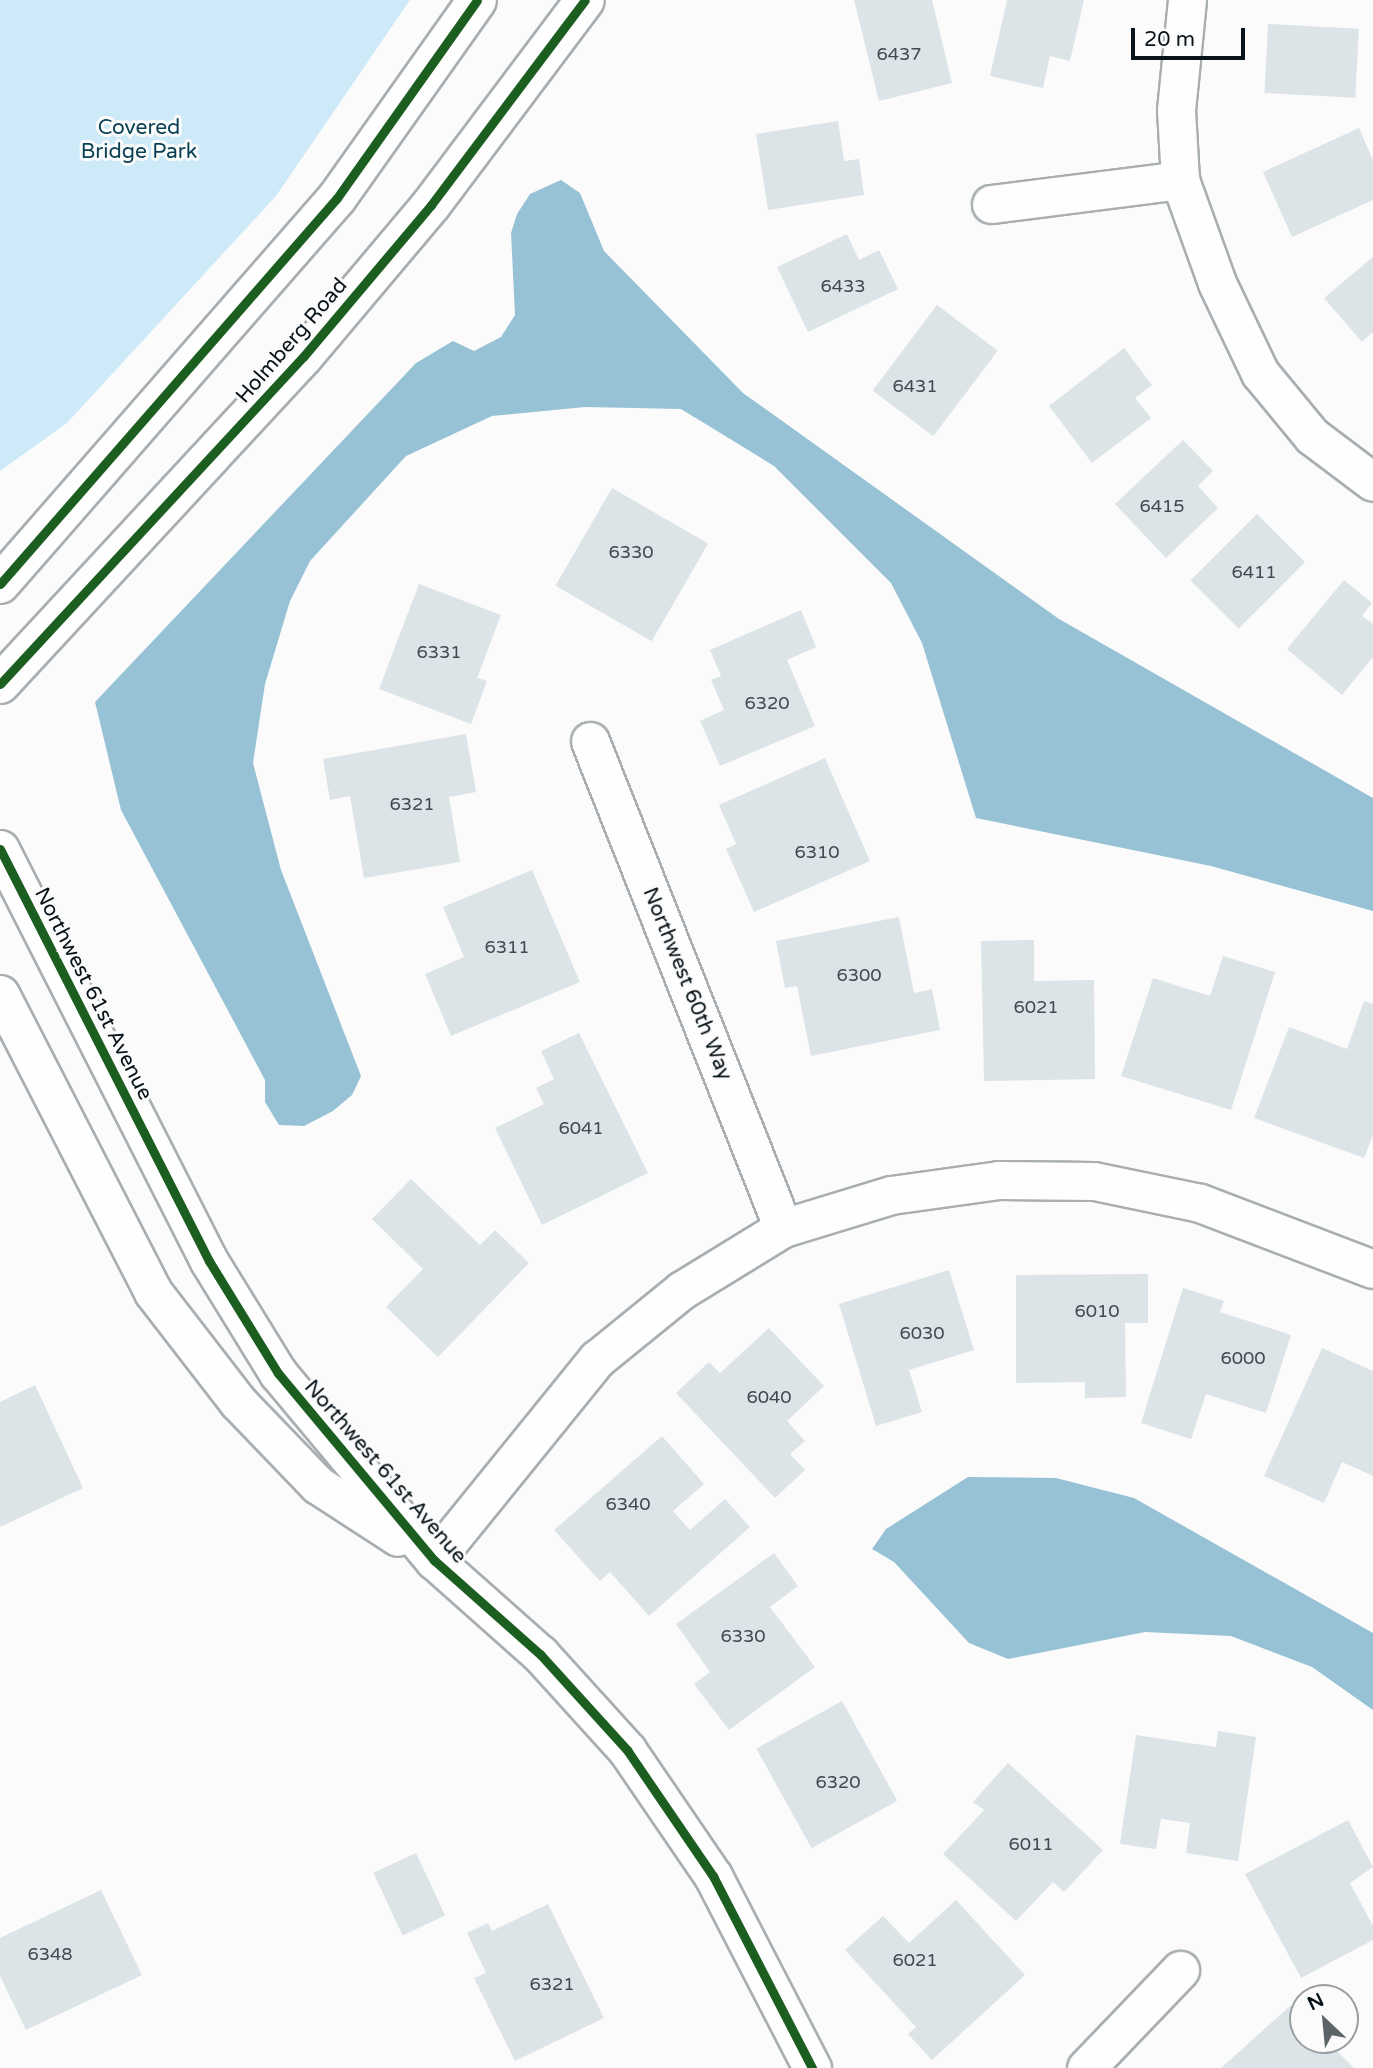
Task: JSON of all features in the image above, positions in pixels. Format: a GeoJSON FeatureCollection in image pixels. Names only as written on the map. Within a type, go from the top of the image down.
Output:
{"type":"FeatureCollection","features":[{"type":"Feature","properties":{"kind":"street"},"geometry":{"type":"LineString","coordinates":[[0,584],[337,198],[477,0]]}},
{"type":"Feature","properties":{"kind":"street","name":"Holmberg Road"},"geometry":{"type":"LineString","coordinates":[[0,684],[303,357],[431,205],[585,0]]}},
{"type":"Feature","properties":{"kind":"street"},"geometry":{"type":"LineString","coordinates":[[1187,0],[1177,110],[1180,180],[1217,284],[1260,373],[1312,436],[1373,482]]}},
{"type":"Feature","properties":{"kind":"street"},"geometry":{"type":"LineString","coordinates":[[991,204],[1180,180]]}},
{"type":"Feature","properties":{"kind":"street","name":"Northwest 60th Way"},"geometry":{"type":"LineString","coordinates":[[590,741],[783,1228]]}},
{"type":"Feature","properties":{"kind":"street","name":"Northwest 61st Avenue"},"geometry":{"type":"LineString","coordinates":[[0,849],[230,1294],[278,1373],[434,1560],[540,1654],[627,1750],[713,1876],[812,2068]]}},
{"type":"Feature","properties":{"kind":"street","name":"Northwest 61st Avenue"},"geometry":{"type":"LineString","coordinates":[[0,994],[153,1292],[237,1402],[318,1485],[434,1560]]}},
{"type":"Feature","properties":{"kind":"street"},"geometry":{"type":"LineString","coordinates":[[434,1560],[597,1359],[682,1290],[783,1228],[891,1195],[999,1180],[1094,1181],[1200,1203],[1373,1269]]}},
{"type":"Feature","properties":{"kind":"street"},"geometry":{"type":"LineString","coordinates":[[1086,2068],[1180,1970]]}},
{"type":"Feature","properties":{"kind":"green space","name":"Covered Bridge Park"},"geometry":{"type":"Polygon","coordinates":[[[0,0],[410,0],[276,196],[67,423],[0,471],[0,0]]]}},
{"type":"Feature","properties":{"kind":"shaded area"},"geometry":{"type":"Polygon","coordinates":[[[561,180],[580,193],[604,251],[743,393],[1059,619],[1373,798],[1373,911],[1211,866],[976,818],[922,643],[891,583],[774,466],[681,409],[585,407],[492,416],[406,456],[310,561],[290,601],[265,684],[253,763],[281,870],[361,1076],[352,1095],[333,1111],[304,1126],[279,1125],[265,1102],[265,1080],[121,810],[95,702],[416,363],[453,341],[474,351],[501,337],[515,315],[511,233],[517,214],[530,194],[561,180]]]}},
{"type":"Feature","properties":{"kind":"shaded area"},"geometry":{"type":"Polygon","coordinates":[[[968,1477],[1056,1478],[1134,1498],[1373,1633],[1373,1710],[1312,1667],[1231,1636],[1145,1632],[1008,1659],[969,1643],[894,1562],[872,1549],[886,1529],[968,1477]]]}},
{"type":"Feature","properties":{"kind":"building"},"geometry":{"type":"Polygon","coordinates":[[[854,0],[932,0],[952,83],[879,101],[854,0]]]}},
{"type":"Feature","properties":{"kind":"building"},"geometry":{"type":"Polygon","coordinates":[[[1007,0],[1084,0],[1070,61],[1050,56],[1043,88],[990,76],[1007,0]]]}},
{"type":"Feature","properties":{"kind":"building"},"geometry":{"type":"Polygon","coordinates":[[[1268,24],[1359,29],[1355,98],[1264,93],[1268,24]]]}},
{"type":"Feature","properties":{"kind":"building"},"geometry":{"type":"Polygon","coordinates":[[[838,121],[844,161],[859,159],[864,195],[768,210],[756,134],[838,121]]]}},
{"type":"Feature","properties":{"kind":"building"},"geometry":{"type":"Polygon","coordinates":[[[1359,128],[1373,160],[1373,200],[1292,237],[1263,172],[1359,128]]]}},
{"type":"Feature","properties":{"kind":"building"},"geometry":{"type":"Polygon","coordinates":[[[847,234],[859,260],[879,250],[898,289],[808,332],[777,267],[847,234]]]}},
{"type":"Feature","properties":{"kind":"building"},"geometry":{"type":"Polygon","coordinates":[[[1373,257],[1373,332],[1362,342],[1324,298],[1373,257]]]}},
{"type":"Feature","properties":{"kind":"building"},"geometry":{"type":"Polygon","coordinates":[[[937,305],[998,351],[933,436],[873,390],[937,305]]]}},
{"type":"Feature","properties":{"kind":"building"},"geometry":{"type":"Polygon","coordinates":[[[1124,348],[1152,385],[1135,398],[1151,418],[1092,463],[1049,406],[1124,348]]]}},
{"type":"Feature","properties":{"kind":"building"},"geometry":{"type":"Polygon","coordinates":[[[1183,440],[1213,471],[1198,486],[1218,508],[1166,558],[1115,504],[1183,440]]]}},
{"type":"Feature","properties":{"kind":"building"},"geometry":{"type":"Polygon","coordinates":[[[612,488],[708,544],[652,641],[556,586],[612,488]]]}},
{"type":"Feature","properties":{"kind":"building"},"geometry":{"type":"Polygon","coordinates":[[[1257,514],[1305,562],[1239,629],[1191,580],[1257,514]]]}},
{"type":"Feature","properties":{"kind":"building"},"geometry":{"type":"Polygon","coordinates":[[[1344,580],[1372,603],[1362,616],[1373,624],[1373,657],[1342,695],[1287,649],[1344,580]]]}},
{"type":"Feature","properties":{"kind":"building"},"geometry":{"type":"Polygon","coordinates":[[[419,584],[501,615],[477,678],[487,681],[471,724],[379,689],[419,584]]]}},
{"type":"Feature","properties":{"kind":"building"},"geometry":{"type":"Polygon","coordinates":[[[801,610],[816,647],[787,660],[815,726],[720,766],[700,721],[724,710],[711,680],[721,676],[710,650],[801,610]]]}},
{"type":"Feature","properties":{"kind":"building"},"geometry":{"type":"Polygon","coordinates":[[[466,734],[476,792],[449,797],[460,862],[364,878],[350,796],[330,800],[323,759],[466,734]]]}},
{"type":"Feature","properties":{"kind":"building"},"geometry":{"type":"Polygon","coordinates":[[[825,758],[870,861],[754,912],[726,849],[736,844],[719,805],[825,758]]]}},
{"type":"Feature","properties":{"kind":"building"},"geometry":{"type":"Polygon","coordinates":[[[532,870],[580,982],[451,1036],[425,974],[464,957],[443,907],[532,870]]]}},
{"type":"Feature","properties":{"kind":"building"},"geometry":{"type":"Polygon","coordinates":[[[899,917],[914,993],[932,989],[940,1030],[811,1056],[797,986],[785,988],[776,941],[899,917]]]}},
{"type":"Feature","properties":{"kind":"building"},"geometry":{"type":"Polygon","coordinates":[[[1034,940],[1034,981],[1094,980],[1095,1079],[984,1081],[981,941],[1034,940]]]}},
{"type":"Feature","properties":{"kind":"building"},"geometry":{"type":"Polygon","coordinates":[[[1223,956],[1275,972],[1231,1110],[1121,1076],[1153,978],[1210,996],[1223,956]]]}},
{"type":"Feature","properties":{"kind":"building"},"geometry":{"type":"Polygon","coordinates":[[[1364,1001],[1373,1004],[1373,1135],[1364,1158],[1254,1118],[1289,1027],[1347,1049],[1364,1001]]]}},
{"type":"Feature","properties":{"kind":"building"},"geometry":{"type":"Polygon","coordinates":[[[579,1033],[648,1173],[542,1225],[495,1128],[544,1104],[536,1088],[554,1079],[541,1051],[579,1033]]]}},
{"type":"Feature","properties":{"kind":"building"},"geometry":{"type":"Polygon","coordinates":[[[411,1179],[480,1245],[495,1230],[529,1263],[438,1357],[386,1307],[423,1269],[372,1219],[411,1179]]]}},
{"type":"Feature","properties":{"kind":"building"},"geometry":{"type":"Polygon","coordinates":[[[949,1270],[974,1350],[909,1370],[922,1412],[876,1426],[839,1304],[949,1270]]]}},
{"type":"Feature","properties":{"kind":"building"},"geometry":{"type":"Polygon","coordinates":[[[1148,1274],[1148,1323],[1125,1323],[1126,1397],[1085,1398],[1085,1382],[1016,1383],[1016,1275],[1148,1274]]]}},
{"type":"Feature","properties":{"kind":"building"},"geometry":{"type":"Polygon","coordinates":[[[1183,1288],[1224,1301],[1220,1312],[1291,1335],[1266,1413],[1206,1394],[1191,1439],[1141,1423],[1183,1288]]]}},
{"type":"Feature","properties":{"kind":"building"},"geometry":{"type":"Polygon","coordinates":[[[769,1328],[824,1386],[787,1421],[805,1441],[790,1454],[805,1470],[775,1498],[676,1393],[709,1362],[720,1373],[769,1328]]]}},
{"type":"Feature","properties":{"kind":"building"},"geometry":{"type":"Polygon","coordinates":[[[1322,1348],[1373,1371],[1373,1476],[1342,1462],[1324,1503],[1264,1476],[1322,1348]]]}},
{"type":"Feature","properties":{"kind":"building"},"geometry":{"type":"Polygon","coordinates":[[[35,1385],[83,1488],[0,1527],[0,1402],[35,1385]]]}},
{"type":"Feature","properties":{"kind":"building"},"geometry":{"type":"Polygon","coordinates":[[[662,1436],[704,1484],[673,1511],[690,1530],[725,1499],[750,1527],[649,1616],[610,1572],[600,1581],[554,1530],[662,1436]]]}},
{"type":"Feature","properties":{"kind":"building"},"geometry":{"type":"Polygon","coordinates":[[[774,1553],[798,1586],[770,1607],[815,1667],[729,1730],[694,1684],[710,1672],[676,1624],[774,1553]]]}},
{"type":"Feature","properties":{"kind":"building"},"geometry":{"type":"Polygon","coordinates":[[[842,1701],[897,1801],[812,1848],[756,1749],[842,1701]]]}},
{"type":"Feature","properties":{"kind":"building"},"geometry":{"type":"Polygon","coordinates":[[[1218,1731],[1256,1737],[1238,1861],[1186,1853],[1190,1823],[1161,1819],[1156,1849],[1120,1844],[1136,1735],[1216,1747],[1218,1731]]]}},
{"type":"Feature","properties":{"kind":"building"},"geometry":{"type":"Polygon","coordinates":[[[1008,1763],[1103,1850],[1064,1892],[1053,1882],[1016,1921],[943,1854],[984,1810],[973,1802],[1008,1763]]]}},
{"type":"Feature","properties":{"kind":"building"},"geometry":{"type":"Polygon","coordinates":[[[1348,1820],[1373,1867],[1350,1883],[1373,1926],[1373,1940],[1301,1978],[1245,1874],[1348,1820]]]}},
{"type":"Feature","properties":{"kind":"building"},"geometry":{"type":"Polygon","coordinates":[[[416,1853],[445,1916],[403,1935],[373,1873],[416,1853]]]}},
{"type":"Feature","properties":{"kind":"building"},"geometry":{"type":"Polygon","coordinates":[[[101,1890],[142,1975],[26,2030],[0,1976],[0,1938],[101,1890]]]}},
{"type":"Feature","properties":{"kind":"building"},"geometry":{"type":"Polygon","coordinates":[[[956,1900],[1025,1975],[932,2060],[908,2034],[916,2027],[845,1950],[883,1916],[909,1943],[956,1900]]]}},
{"type":"Feature","properties":{"kind":"building"},"geometry":{"type":"Polygon","coordinates":[[[548,1904],[604,2018],[515,2061],[474,1978],[486,1973],[467,1933],[488,1923],[492,1931],[548,1904]]]}},
{"type":"Feature","properties":{"kind":"building"},"geometry":{"type":"Polygon","coordinates":[[[1289,2007],[1289,2054],[1340,2054],[1354,2068],[1221,2068],[1289,2007]]]}},
{"type":"Feature","properties":{"kind":"cycle path"},"geometry":{"type":"LineString","coordinates":[[0,584],[337,198],[477,0]]}},
{"type":"Feature","properties":{"kind":"cycle path"},"geometry":{"type":"LineString","coordinates":[[0,684],[303,357],[431,205],[585,0]]}},
{"type":"Feature","properties":{"kind":"cycle path"},"geometry":{"type":"LineString","coordinates":[[0,849],[209,1261],[278,1373],[434,1560],[540,1654],[627,1750],[713,1876],[812,2068]]}}]}
